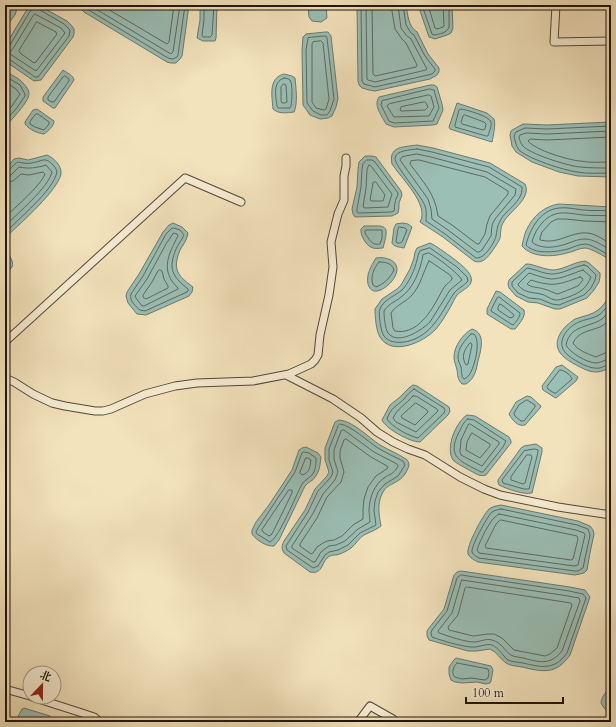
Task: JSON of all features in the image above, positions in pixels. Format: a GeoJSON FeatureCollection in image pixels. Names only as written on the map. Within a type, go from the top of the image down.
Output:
{"type":"FeatureCollection","features":[{"type":"Feature","properties":{"kind":"street"},"geometry":{"type":"LineString","coordinates":[[556,5],[554,42],[611,41]]}},
{"type":"Feature","properties":{"kind":"street"},"geometry":{"type":"LineString","coordinates":[[5,378],[52,403],[99,411],[111,409],[145,394],[175,386],[197,383],[253,381],[286,375],[311,364],[315,360],[318,352],[320,335],[329,295],[333,268],[331,242],[338,214],[344,200],[346,158]]}},
{"type":"Feature","properties":{"kind":"street"},"geometry":{"type":"LineString","coordinates":[[5,342],[185,178],[241,202]]}},
{"type":"Feature","properties":{"kind":"street"},"geometry":{"type":"LineString","coordinates":[[286,375],[333,398],[377,432],[393,442],[425,455],[460,477],[484,489],[500,495],[558,508],[611,515]]}},
{"type":"Feature","properties":{"kind":"street"},"geometry":{"type":"LineString","coordinates":[[5,689],[22,694]]}},
{"type":"Feature","properties":{"kind":"street"},"geometry":{"type":"LineString","coordinates":[[57,705],[80,712],[100,722]]}},
{"type":"Feature","properties":{"kind":"street"},"geometry":{"type":"LineString","coordinates":[[358,722],[370,706],[397,722]]}},
{"type":"Feature","properties":{"kind":"water"},"geometry":{"type":"Polygon","coordinates":[[[5,5],[18,5],[15,15],[5,28],[5,5]]]}},
{"type":"Feature","properties":{"kind":"water"},"geometry":{"type":"Polygon","coordinates":[[[32,5],[38,5],[67,21],[74,29],[73,37],[41,80],[34,81],[5,61],[5,46],[26,11],[32,5]]]}},
{"type":"Feature","properties":{"kind":"water"},"geometry":{"type":"Polygon","coordinates":[[[79,5],[189,5],[182,56],[176,63],[167,62],[84,12],[79,5]]]}},
{"type":"Feature","properties":{"kind":"water"},"geometry":{"type":"Polygon","coordinates":[[[200,5],[217,5],[215,41],[203,41],[197,38],[200,20],[200,5]]]}},
{"type":"Feature","properties":{"kind":"water"},"geometry":{"type":"Polygon","coordinates":[[[308,5],[326,5],[327,18],[321,22],[312,21],[309,17],[308,5]]]}},
{"type":"Feature","properties":{"kind":"water"},"geometry":{"type":"Polygon","coordinates":[[[357,5],[406,5],[412,27],[417,32],[428,54],[439,68],[437,75],[430,79],[375,91],[362,88],[358,81],[357,5]]]}},
{"type":"Feature","properties":{"kind":"water"},"geometry":{"type":"Polygon","coordinates":[[[418,5],[452,5],[453,28],[451,33],[435,39],[429,37],[418,5]]]}},
{"type":"Feature","properties":{"kind":"water"},"geometry":{"type":"Polygon","coordinates":[[[328,32],[331,36],[338,99],[332,116],[320,119],[310,115],[303,105],[303,37],[306,34],[328,32]]]}},
{"type":"Feature","properties":{"kind":"water"},"geometry":{"type":"Polygon","coordinates":[[[63,70],[71,75],[74,80],[55,108],[53,108],[43,101],[43,97],[63,70]]]}},
{"type":"Feature","properties":{"kind":"water"},"geometry":{"type":"Polygon","coordinates":[[[5,71],[21,81],[27,88],[29,94],[26,102],[5,127],[5,71]]]}},
{"type":"Feature","properties":{"kind":"water"},"geometry":{"type":"Polygon","coordinates":[[[284,74],[295,78],[296,100],[294,112],[286,113],[275,111],[273,109],[273,83],[275,79],[284,74]]]}},
{"type":"Feature","properties":{"kind":"water"},"geometry":{"type":"Polygon","coordinates":[[[430,85],[437,87],[442,104],[443,110],[437,124],[394,127],[386,124],[380,114],[377,104],[379,97],[430,85]]]}},
{"type":"Feature","properties":{"kind":"water"},"geometry":{"type":"Polygon","coordinates":[[[457,103],[487,113],[494,119],[495,127],[492,142],[450,129],[449,127],[457,103]]]}},
{"type":"Feature","properties":{"kind":"water"},"geometry":{"type":"Polygon","coordinates":[[[37,109],[54,121],[52,127],[44,134],[34,131],[25,124],[33,110],[37,109]]]}},
{"type":"Feature","properties":{"kind":"water"},"geometry":{"type":"Polygon","coordinates":[[[611,122],[611,177],[578,176],[559,172],[532,162],[516,152],[512,146],[510,135],[511,131],[523,124],[547,125],[611,122]]]}},
{"type":"Feature","properties":{"kind":"water"},"geometry":{"type":"Polygon","coordinates":[[[417,145],[490,163],[525,184],[526,189],[523,200],[506,218],[501,227],[499,241],[489,256],[484,260],[478,262],[474,261],[443,237],[420,222],[422,215],[418,200],[392,164],[391,158],[392,154],[398,148],[417,145]]]}},
{"type":"Feature","properties":{"kind":"water"},"geometry":{"type":"Polygon","coordinates":[[[47,155],[50,156],[55,160],[61,171],[58,181],[38,206],[5,239],[5,170],[14,159],[19,158],[28,160],[47,155]]]}},
{"type":"Feature","properties":{"kind":"water"},"geometry":{"type":"Polygon","coordinates":[[[365,156],[376,157],[401,191],[402,195],[398,213],[392,216],[355,217],[353,214],[352,209],[357,187],[359,162],[365,156]]]}},
{"type":"Feature","properties":{"kind":"water"},"geometry":{"type":"Polygon","coordinates":[[[559,204],[611,207],[611,260],[588,248],[543,256],[531,253],[522,246],[526,231],[535,217],[548,207],[559,204]]]}},
{"type":"Feature","properties":{"kind":"water"},"geometry":{"type":"Polygon","coordinates":[[[173,223],[182,227],[188,233],[180,250],[177,268],[180,276],[193,287],[192,292],[189,296],[146,315],[137,314],[128,303],[126,296],[127,292],[163,232],[173,223]]]}},
{"type":"Feature","properties":{"kind":"water"},"geometry":{"type":"Polygon","coordinates":[[[396,224],[408,224],[412,227],[404,248],[395,246],[392,243],[396,224]]]}},
{"type":"Feature","properties":{"kind":"water"},"geometry":{"type":"Polygon","coordinates":[[[364,226],[382,226],[386,230],[383,248],[373,248],[366,243],[361,231],[364,226]]]}},
{"type":"Feature","properties":{"kind":"water"},"geometry":{"type":"Polygon","coordinates":[[[430,243],[449,255],[466,269],[471,277],[471,283],[457,295],[436,329],[431,334],[416,343],[400,347],[392,346],[385,343],[380,337],[376,323],[375,309],[382,299],[401,285],[410,269],[417,248],[430,243]]]}},
{"type":"Feature","properties":{"kind":"water"},"geometry":{"type":"Polygon","coordinates":[[[5,245],[13,265],[5,275],[5,245]]]}},
{"type":"Feature","properties":{"kind":"water"},"geometry":{"type":"Polygon","coordinates":[[[376,258],[391,260],[397,268],[396,274],[390,283],[381,290],[375,291],[368,285],[368,277],[369,271],[376,258]]]}},
{"type":"Feature","properties":{"kind":"water"},"geometry":{"type":"Polygon","coordinates":[[[585,261],[600,273],[599,282],[587,298],[560,309],[528,302],[516,296],[509,288],[509,280],[526,264],[554,270],[585,261]]]}},
{"type":"Feature","properties":{"kind":"water"},"geometry":{"type":"Polygon","coordinates":[[[496,291],[500,292],[524,310],[523,318],[515,329],[511,329],[487,314],[487,309],[496,291]]]}},
{"type":"Feature","properties":{"kind":"water"},"geometry":{"type":"Polygon","coordinates":[[[611,293],[611,367],[604,371],[594,372],[582,368],[566,359],[559,351],[557,346],[558,340],[561,332],[568,324],[575,319],[596,312],[604,304],[611,293]]]}},
{"type":"Feature","properties":{"kind":"water"},"geometry":{"type":"Polygon","coordinates":[[[472,329],[479,334],[481,338],[480,352],[473,377],[466,384],[462,384],[458,377],[454,353],[465,334],[472,329]]]}},
{"type":"Feature","properties":{"kind":"water"},"geometry":{"type":"Polygon","coordinates":[[[562,365],[578,377],[576,381],[556,398],[543,390],[542,386],[556,367],[562,365]]]}},
{"type":"Feature","properties":{"kind":"water"},"geometry":{"type":"Polygon","coordinates":[[[413,385],[417,386],[449,407],[450,411],[448,415],[420,442],[410,440],[399,434],[384,424],[382,420],[390,405],[413,385]]]}},
{"type":"Feature","properties":{"kind":"water"},"geometry":{"type":"Polygon","coordinates":[[[527,396],[531,397],[541,406],[525,425],[520,425],[514,421],[509,414],[516,402],[527,396]]]}},
{"type":"Feature","properties":{"kind":"water"},"geometry":{"type":"Polygon","coordinates":[[[467,415],[475,416],[509,437],[511,441],[486,475],[477,474],[456,463],[451,455],[450,449],[453,436],[459,423],[467,415]]]}},
{"type":"Feature","properties":{"kind":"water"},"geometry":{"type":"Polygon","coordinates":[[[339,420],[350,423],[380,445],[406,459],[409,466],[402,477],[387,487],[380,498],[379,514],[381,526],[362,536],[348,550],[327,558],[318,571],[310,572],[284,553],[282,550],[282,545],[305,510],[315,489],[329,472],[325,460],[325,448],[335,422],[339,420]]]}},
{"type":"Feature","properties":{"kind":"water"},"geometry":{"type":"Polygon","coordinates":[[[536,444],[542,448],[542,452],[532,493],[511,490],[499,485],[498,480],[521,448],[536,444]]]}},
{"type":"Feature","properties":{"kind":"water"},"geometry":{"type":"Polygon","coordinates":[[[306,447],[318,453],[321,457],[318,472],[305,486],[279,540],[274,546],[265,544],[259,541],[252,534],[252,530],[292,470],[299,450],[306,447]]]}},
{"type":"Feature","properties":{"kind":"water"},"geometry":{"type":"Polygon","coordinates":[[[501,505],[578,521],[590,526],[594,534],[587,570],[584,573],[575,575],[478,562],[472,559],[468,554],[468,550],[479,524],[489,509],[501,505]]]}},
{"type":"Feature","properties":{"kind":"water"},"geometry":{"type":"Polygon","coordinates":[[[461,571],[585,590],[590,597],[570,655],[560,666],[543,671],[508,664],[490,649],[468,651],[429,640],[427,631],[444,609],[454,575],[461,571]]]}},
{"type":"Feature","properties":{"kind":"water"},"geometry":{"type":"Polygon","coordinates":[[[456,658],[491,666],[493,670],[490,683],[462,683],[451,680],[449,667],[456,658]]]}},
{"type":"Feature","properties":{"kind":"water"},"geometry":{"type":"Polygon","coordinates":[[[611,685],[611,714],[604,708],[601,701],[611,685]]]}},
{"type":"Feature","properties":{"kind":"water"},"geometry":{"type":"Polygon","coordinates":[[[24,708],[50,716],[50,722],[15,722],[24,708]]]}}]}
